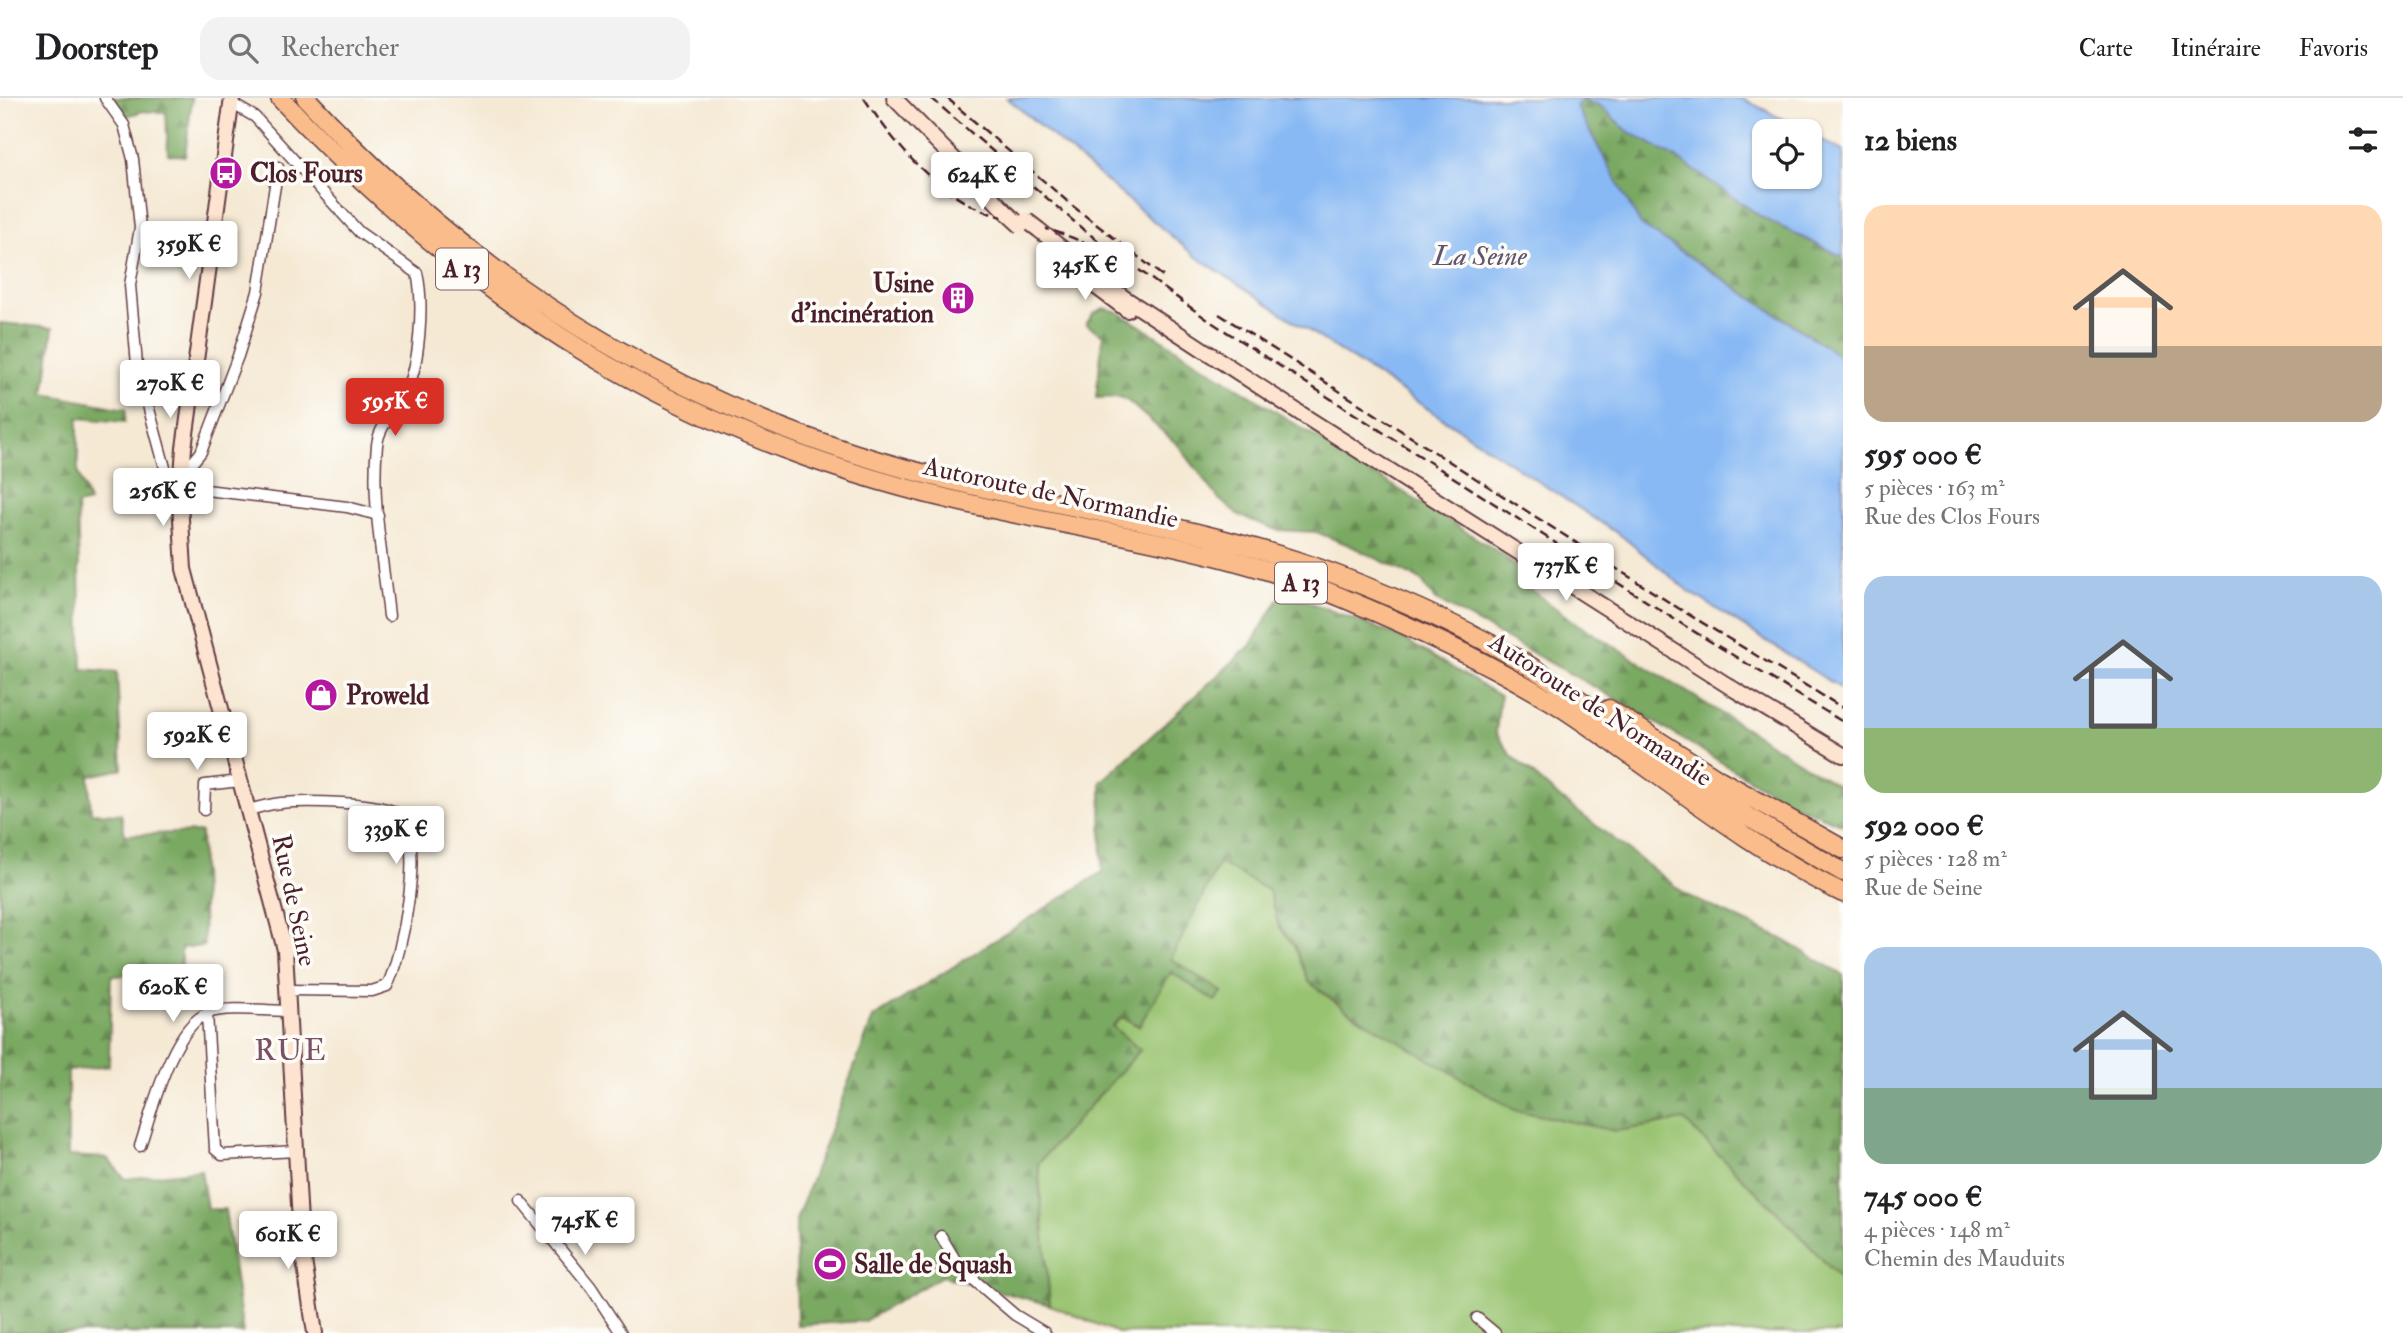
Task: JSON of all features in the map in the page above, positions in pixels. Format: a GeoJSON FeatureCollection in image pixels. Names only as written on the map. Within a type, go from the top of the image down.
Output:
{"type":"FeatureCollection","features":[{"type":"Feature","properties":{"kind":"highway","name":"Autoroute de Normandie"},"geometry":{"type":"LineString","coordinates":[[280,98],[365,186],[466,273],[528,318],[673,402],[811,460],[883,482],[954,501],[1190,549],[1337,595],[1481,661],[1536,693],[1762,845],[1843,893]]}},
{"type":"Feature","properties":{"kind":"highway","name":"Autoroute de Normandie"},"geometry":{"type":"LineString","coordinates":[[306,98],[376,170],[482,261],[580,330],[680,385],[816,441],[888,464],[963,483],[1190,530],[1281,556],[1398,601],[1486,641],[1550,679],[1656,757],[1787,841],[1843,872]]}},
{"type":"Feature","properties":{"kind":"highway"},"geometry":{"type":"LineString","coordinates":[[1550,679],[1584,692],[1720,780],[1843,849]]}},
{"type":"Feature","properties":{"kind":"main road"},"geometry":{"type":"LineString","coordinates":[[894,98],[1009,215],[1039,230],[1123,297],[1309,419],[1735,690],[1843,755]]}},
{"type":"Feature","properties":{"kind":"main road","name":"Rue de Seine"},"geometry":{"type":"LineString","coordinates":[[232,101],[181,479],[184,569],[283,937],[301,1241],[315,1333]]}},
{"type":"Feature","properties":{"kind":"main road"},"geometry":{"type":"LineString","coordinates":[[980,184],[1107,297],[1176,344],[1309,419]]}},
{"type":"Feature","properties":{"kind":"street"},"geometry":{"type":"LineString","coordinates":[[105,98],[124,125],[139,192],[140,228],[130,285],[136,365],[167,475],[173,486],[201,452],[238,356],[258,292],[278,167]]}},
{"type":"Feature","properties":{"kind":"street"},"geometry":{"type":"LineString","coordinates":[[232,101],[250,112],[359,232],[417,273],[419,280],[414,369],[406,393],[382,428],[377,444],[378,515],[388,616]]}},
{"type":"Feature","properties":{"kind":"street"},"geometry":{"type":"LineString","coordinates":[[181,479],[347,507],[378,515]]}},
{"type":"Feature","properties":{"kind":"street"},"geometry":{"type":"LineString","coordinates":[[204,810],[205,785],[240,781]]}},
{"type":"Feature","properties":{"kind":"street"},"geometry":{"type":"LineString","coordinates":[[249,810],[280,803],[387,808],[404,819],[408,830],[411,861],[409,898],[387,986],[373,991],[288,990]]}},
{"type":"Feature","properties":{"kind":"street"},"geometry":{"type":"LineString","coordinates":[[140,1146],[175,1052],[191,1024],[207,1013],[289,1011]]}},
{"type":"Feature","properties":{"kind":"street"},"geometry":{"type":"LineString","coordinates":[[207,1013],[215,1149],[222,1155],[296,1151]]}},
{"type":"Feature","properties":{"kind":"street"},"geometry":{"type":"LineString","coordinates":[[521,1201],[591,1287],[621,1333]]}},
{"type":"Feature","properties":{"kind":"street"},"geometry":{"type":"LineString","coordinates":[[941,1236],[960,1268],[1015,1315],[1045,1333]]}},
{"type":"Feature","properties":{"kind":"street"},"geometry":{"type":"LineString","coordinates":[[1477,1318],[1494,1333]]}},
{"type":"Feature","properties":{"kind":"green space"},"geometry":{"type":"Polygon","coordinates":[[[112,98],[192,98],[185,156],[168,154],[166,113],[143,111],[127,116],[112,98]]]}},
{"type":"Feature","properties":{"kind":"green space"},"geometry":{"type":"Polygon","coordinates":[[[1583,100],[1600,106],[1629,132],[1680,160],[1763,218],[1843,257],[1843,358],[1641,225],[1576,106],[1583,100]]]}},
{"type":"Feature","properties":{"kind":"green space"},"geometry":{"type":"Polygon","coordinates":[[[1104,308],[1118,312],[1503,555],[1515,566],[1533,591],[1570,619],[1843,789],[1843,825],[1786,801],[1609,695],[1434,599],[1421,580],[1316,532],[1276,530],[1238,515],[1219,499],[1179,446],[1128,401],[1120,397],[1096,398],[1103,335],[1086,324],[1094,313],[1104,308]]]}},
{"type":"Feature","properties":{"kind":"green space"},"geometry":{"type":"Polygon","coordinates":[[[0,323],[53,328],[44,394],[126,409],[125,422],[78,418],[78,473],[89,502],[77,505],[82,669],[117,672],[122,769],[89,776],[91,813],[121,814],[125,835],[201,832],[204,946],[181,948],[181,974],[111,976],[109,1066],[68,1071],[68,1156],[107,1158],[125,1179],[201,1170],[207,1209],[225,1209],[243,1333],[0,1333],[0,323]]]}},
{"type":"Feature","properties":{"kind":"green space"},"geometry":{"type":"Polygon","coordinates":[[[1283,592],[1400,637],[1500,696],[1496,733],[1512,756],[1560,798],[1688,896],[1782,939],[1843,975],[1843,1282],[1796,1231],[1684,1120],[1616,1131],[1515,1110],[1346,1010],[1309,982],[1294,945],[1279,926],[1269,891],[1219,863],[1171,959],[1222,992],[1215,1001],[1171,972],[1139,1026],[1122,1017],[1112,1026],[1140,1050],[1038,1163],[1050,1305],[942,1276],[864,1321],[797,1325],[796,1220],[873,1018],[1102,872],[1101,782],[1250,646],[1283,592]]]}},
{"type":"Feature","properties":{"kind":"green space"},"geometry":{"type":"Polygon","coordinates":[[[1219,862],[1269,891],[1279,926],[1294,945],[1310,982],[1347,1010],[1515,1110],[1616,1131],[1684,1120],[1796,1231],[1843,1282],[1843,1333],[1118,1333],[1050,1305],[1038,1163],[1140,1050],[1112,1027],[1122,1017],[1138,1026],[1171,972],[1215,1000],[1222,992],[1171,959],[1219,862]]]}},
{"type":"Feature","properties":{"kind":"water","name":"La Seine"},"geometry":{"type":"Polygon","coordinates":[[[1007,98],[1742,98],[1782,119],[1752,119],[1752,189],[1822,189],[1822,140],[1843,151],[1843,257],[1763,218],[1680,160],[1629,132],[1600,106],[1583,100],[1576,106],[1641,225],[1843,358],[1843,690],[1687,590],[1623,537],[1195,256],[1007,98]]]}},
{"type":"Feature","properties":{"kind":"railway"},"geometry":{"type":"LineString","coordinates":[[864,98],[904,151],[920,168],[955,196],[995,215],[1060,233],[1097,250]]}},
{"type":"Feature","properties":{"kind":"railway"},"geometry":{"type":"LineString","coordinates":[[931,98],[1085,231],[1208,320],[1685,626],[1843,722]]}},
{"type":"Feature","properties":{"kind":"railway"},"geometry":{"type":"LineString","coordinates":[[947,98],[1074,207],[1164,277]]}},
{"type":"Feature","properties":{"kind":"railway"},"geometry":{"type":"LineString","coordinates":[[1219,314],[1678,608],[1843,708]]}},
{"type":"Feature","properties":{"kind":"place","name":"Clos Fours"},"geometry":{"type":"Point","coordinates":[226,173]}},
{"type":"Feature","properties":{"kind":"place","name":"Usine d'incinération"},"geometry":{"type":"Point","coordinates":[958,298]}},
{"type":"Feature","properties":{"kind":"place","name":"Proweld"},"geometry":{"type":"Point","coordinates":[321,695]}},
{"type":"Feature","properties":{"kind":"place","name":"Salle de Squash"},"geometry":{"type":"Point","coordinates":[830,1264]}},
{"type":"Feature","properties":{"kind":"district","name":"RUE"},"geometry":{"type":"Point","coordinates":[291,1050]}}]}
